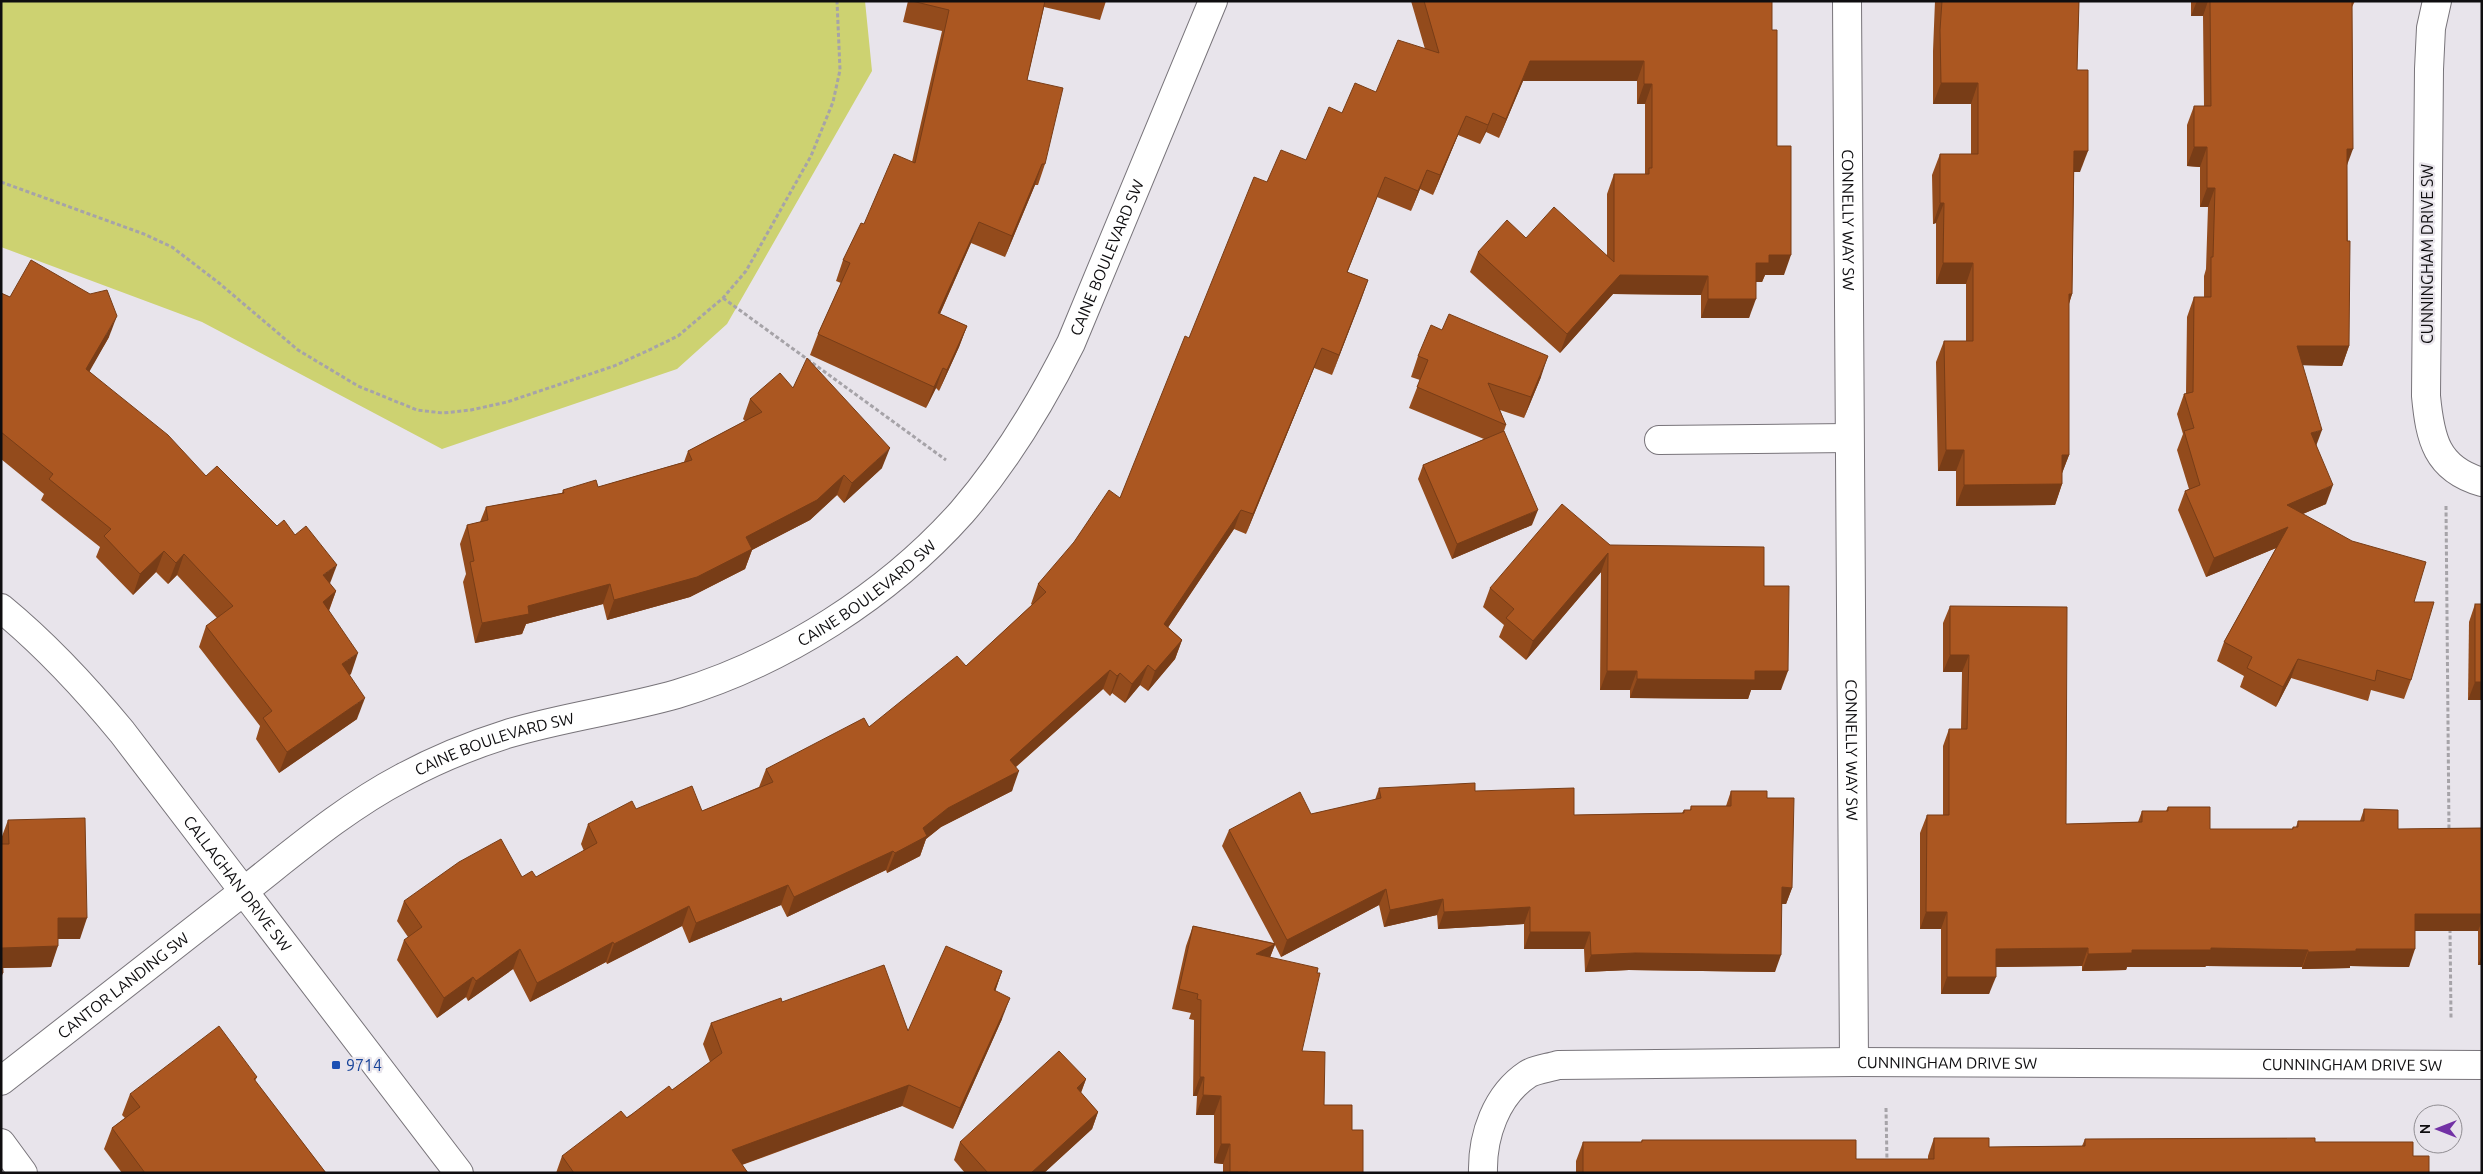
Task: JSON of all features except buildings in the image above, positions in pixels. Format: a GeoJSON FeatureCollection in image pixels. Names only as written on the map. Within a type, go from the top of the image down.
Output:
{"type":"FeatureCollection","features":[{"type":"Feature","properties":{"kind":"street","name":"CAINE BOULEVARD SW"},"geometry":{"type":"LineString","coordinates":[[245,890],[331,822],[402,778],[465,749],[507,734],[670,696],[755,666],[789,649],[828,623],[880,587],[924,550],[962,512],[996,469],[1051,384],[1071,343],[1213,1]]}},
{"type":"Feature","properties":{"kind":"street","name":"CONNELLY WAY SW"},"geometry":{"type":"LineString","coordinates":[[1847,1],[1854,1062]]}},
{"type":"Feature","properties":{"kind":"street","name":"CUNNINGHAM DRIVE SW"},"geometry":{"type":"LineString","coordinates":[[2436,1],[2429,69],[2426,396],[2430,429],[2434,442],[2444,461],[2458,473],[2482,482]]}},
{"type":"Feature","properties":{"kind":"street"},"geometry":{"type":"LineString","coordinates":[[1660,440],[1849,438]]}},
{"type":"Feature","properties":{"kind":"street","name":"CALLAGHAN DRIVE SW"},"geometry":{"type":"LineString","coordinates":[[1,608],[82,683],[245,890],[459,1173]]}},
{"type":"Feature","properties":{"kind":"street","name":"CANTOR LANDING SW"},"geometry":{"type":"LineString","coordinates":[[1,1081],[245,890]]}},
{"type":"Feature","properties":{"kind":"street","name":"CUNNINGHAM DRIVE SW"},"geometry":{"type":"LineString","coordinates":[[1483,1173],[1488,1133],[1503,1097],[1529,1074],[1558,1065],[1854,1062],[2482,1065]]}},
{"type":"Feature","properties":{"kind":"street"},"geometry":{"type":"LineString","coordinates":[[1,1143],[23,1173]]}},
{"type":"Feature","properties":{"kind":"path"},"geometry":{"type":"LineString","coordinates":[[1,182],[144,234],[172,247],[219,283],[298,350],[358,386],[417,410],[442,413],[471,410],[498,404],[614,366],[678,336],[723,298],[746,271],[811,156],[833,102],[840,70],[837,1]]}},
{"type":"Feature","properties":{"kind":"path"},"geometry":{"type":"LineString","coordinates":[[723,298],[946,460]]}},
{"type":"Feature","properties":{"kind":"path"},"geometry":{"type":"LineString","coordinates":[[2444,461],[2450,842]]}},
{"type":"Feature","properties":{"kind":"path"},"geometry":{"type":"LineString","coordinates":[[2450,920],[2451,1018]]}},
{"type":"Feature","properties":{"kind":"path"},"geometry":{"type":"LineString","coordinates":[[1886,1108],[1886,1164]]}},
{"type":"Feature","properties":{"kind":"green space"},"geometry":{"type":"Polygon","coordinates":[[[1,1],[865,1],[872,71],[727,324],[677,369],[442,449],[202,322],[1,247],[1,1]]]}},
{"type":"Feature","properties":{"kind":"place","name":"9714"},"geometry":{"type":"Point","coordinates":[336,1065]}}]}
